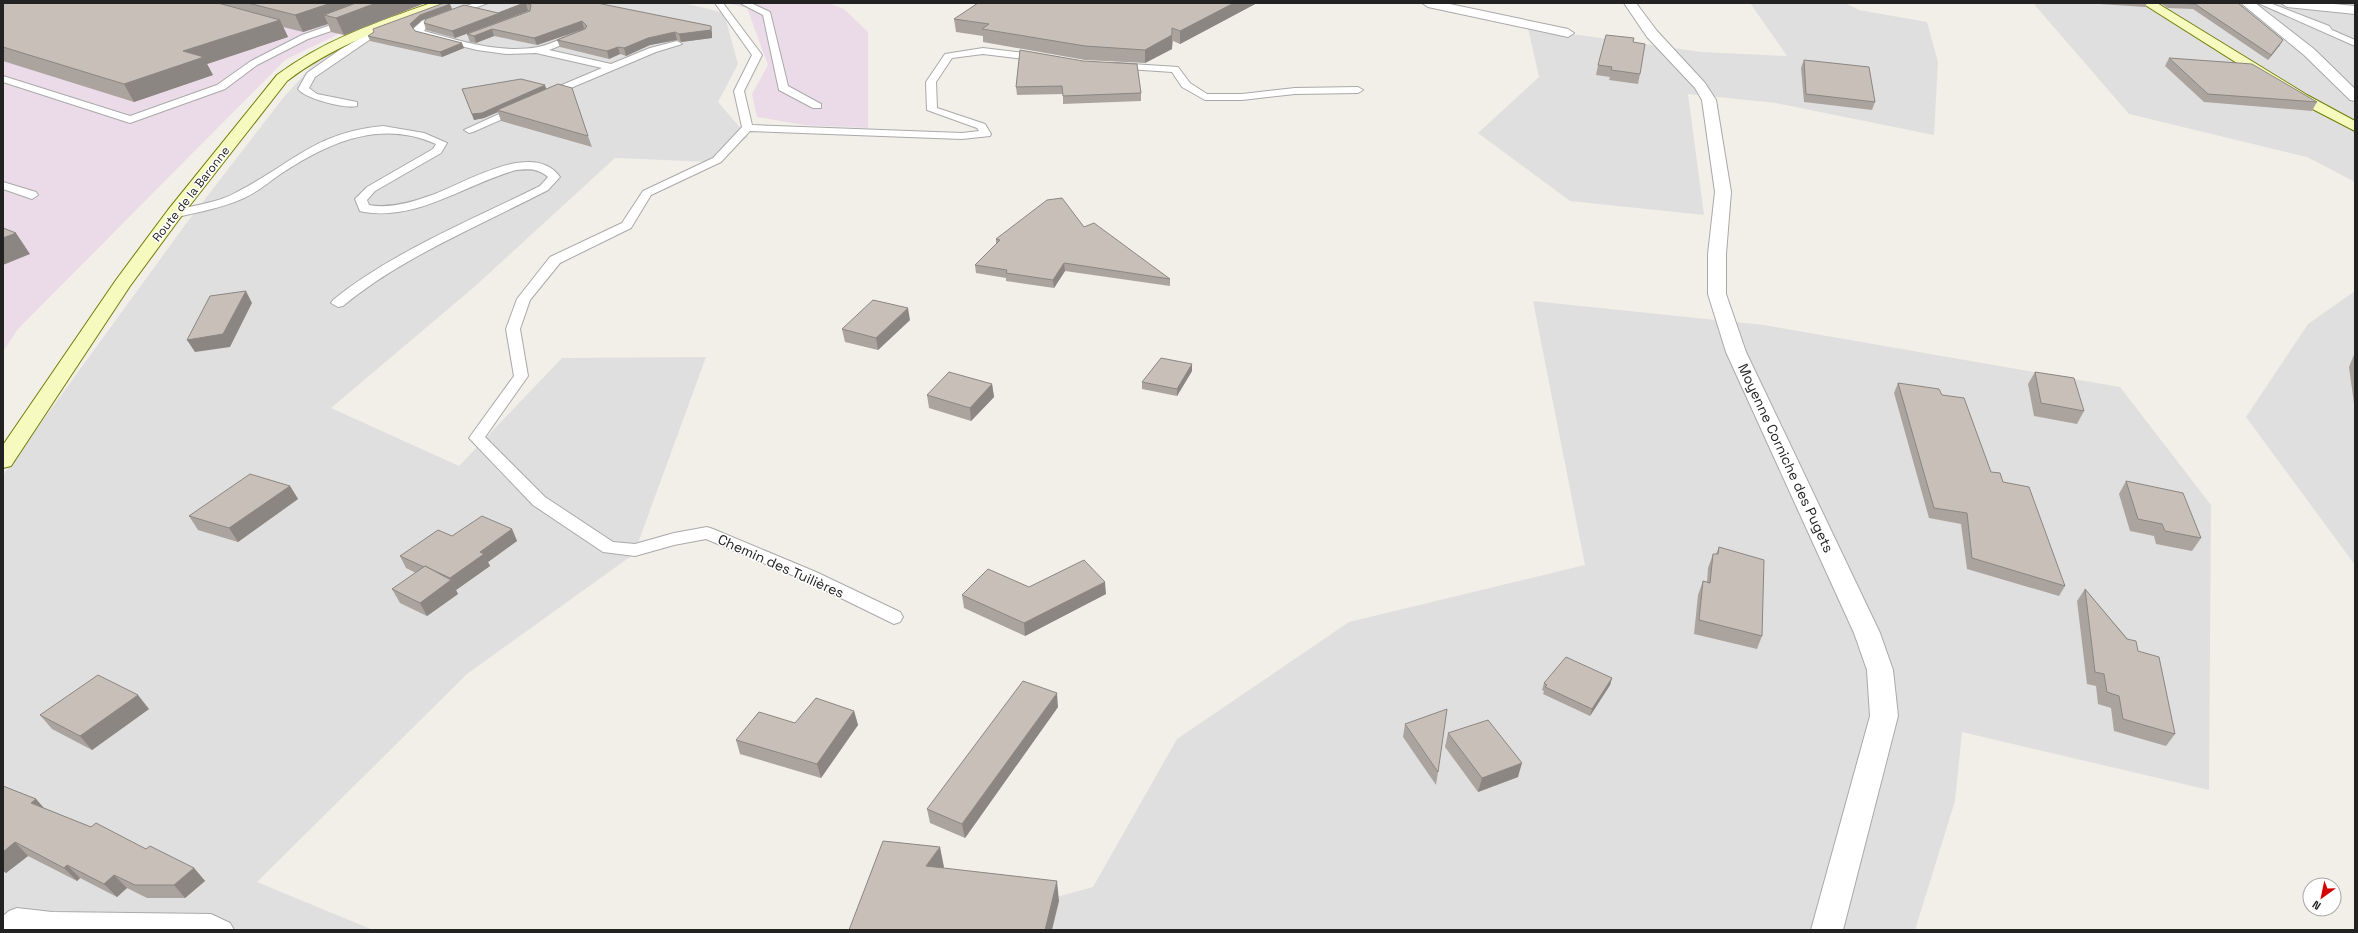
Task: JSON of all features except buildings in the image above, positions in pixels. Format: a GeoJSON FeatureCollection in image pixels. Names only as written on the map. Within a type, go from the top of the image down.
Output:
{"type":"FeatureCollection","features":[{"type":"Feature","properties":{"kind":"main road","name":"Route de la Baronne"},"geometry":{"type":"LineString","coordinates":[[3,461],[122,284],[174,214],[282,78],[301,63],[328,47],[443,3]]}},
{"type":"Feature","properties":{"kind":"main road"},"geometry":{"type":"LineString","coordinates":[[2148,3],[2199,32],[2286,90],[2355,127]]}},
{"type":"Feature","properties":{"kind":"street"},"geometry":{"type":"LineString","coordinates":[[1428,3],[1568,33]]}},
{"type":"Feature","properties":{"kind":"street","name":"Moyenne Corniche des Pugets"},"geometry":{"type":"LineString","coordinates":[[1630,3],[1652,34],[1700,86],[1709,100],[1723,192],[1717,254],[1717,294],[1736,352],[1867,633],[1880,670],[1884,716],[1828,930]]}},
{"type":"Feature","properties":{"kind":"street"},"geometry":{"type":"LineString","coordinates":[[2247,3],[2309,52],[2355,97]]}},
{"type":"Feature","properties":{"kind":"street"},"geometry":{"type":"LineString","coordinates":[[2287,3],[2355,10]]}},
{"type":"Feature","properties":{"kind":"lane"},"geometry":{"type":"LineString","coordinates":[[484,3],[425,23],[418,29],[420,33],[498,52],[537,50],[611,68]]}},
{"type":"Feature","properties":{"kind":"lane"},"geometry":{"type":"LineString","coordinates":[[719,3],[757,55],[739,92],[747,128],[962,136],[986,134],[981,126],[932,110],[932,82],[948,56],[968,50],[995,51],[1055,60]]}},
{"type":"Feature","properties":{"kind":"lane"},"geometry":{"type":"LineString","coordinates":[[744,3],[766,14],[783,88],[817,106]]}},
{"type":"Feature","properties":{"kind":"lane"},"geometry":{"type":"LineString","coordinates":[[2262,3],[2355,38]]}},
{"type":"Feature","properties":{"kind":"lane"},"geometry":{"type":"LineString","coordinates":[[3,79],[130,120],[221,87],[254,63],[305,37],[358,19]]}},
{"type":"Feature","properties":{"kind":"lane"},"geometry":{"type":"LineString","coordinates":[[2326,28],[2329,32],[2355,43]]}},
{"type":"Feature","properties":{"kind":"lane"},"geometry":{"type":"LineString","coordinates":[[353,104],[314,96],[303,89],[311,75],[344,51],[370,36],[365,32]]}},
{"type":"Feature","properties":{"kind":"lane"},"geometry":{"type":"LineString","coordinates":[[290,33],[305,37]]}},
{"type":"Feature","properties":{"kind":"lane"},"geometry":{"type":"LineString","coordinates":[[537,50],[583,33]]}},
{"type":"Feature","properties":{"kind":"lane"},"geometry":{"type":"LineString","coordinates":[[458,42],[472,36]]}},
{"type":"Feature","properties":{"kind":"lane"},"geometry":{"type":"LineString","coordinates":[[540,99],[652,50],[677,44]]}},
{"type":"Feature","properties":{"kind":"lane"},"geometry":{"type":"LineString","coordinates":[[1108,65],[1175,69],[1186,85],[1205,97],[1242,97],[1295,91],[1358,90]]}},
{"type":"Feature","properties":{"kind":"lane"},"geometry":{"type":"LineString","coordinates":[[469,130],[526,105]]}},
{"type":"Feature","properties":{"kind":"lane","name":"Chemin des Tuilières"},"geometry":{"type":"LineString","coordinates":[[747,128],[717,160],[647,193],[627,225],[555,260],[524,299],[513,329],[521,376],[477,438],[539,501],[609,548],[635,550],[707,533],[810,576],[894,617]]}},
{"type":"Feature","properties":{"kind":"lane"},"geometry":{"type":"LineString","coordinates":[[174,214],[235,198],[326,142],[365,129],[392,129],[431,137],[442,143],[437,151],[371,189],[361,199],[364,208],[376,211],[395,209],[436,198],[500,170],[517,166],[538,166],[550,170],[554,177],[544,188],[394,264],[362,283],[338,303]]}},
{"type":"Feature","properties":{"kind":"lane"},"geometry":{"type":"LineString","coordinates":[[3,184],[32,195]]}},
{"type":"Feature","properties":{"kind":"lane"},"geometry":{"type":"LineString","coordinates":[[5,930],[17,918],[52,922],[211,925],[222,930]]}},
{"type":"Feature","properties":{"kind":"shaded area"},"geometry":{"type":"Polygon","coordinates":[[[3,3],[357,25],[285,60],[17,330],[3,352],[3,3]]]}},
{"type":"Feature","properties":{"kind":"shaded area"},"geometry":{"type":"Polygon","coordinates":[[[455,3],[684,3],[724,13],[738,64],[718,102],[748,137],[712,162],[615,158],[473,288],[331,408],[459,466],[562,358],[706,357],[634,554],[467,674],[257,882],[373,930],[3,930],[3,475],[185,225],[283,98],[323,54],[398,20],[455,3]]]}},
{"type":"Feature","properties":{"kind":"shaded area"},"geometry":{"type":"Polygon","coordinates":[[[726,3],[829,3],[844,9],[868,32],[868,128],[804,125],[757,117],[752,94],[768,65],[747,8],[726,3]]]}},
{"type":"Feature","properties":{"kind":"shaded area"},"geometry":{"type":"Polygon","coordinates":[[[1750,3],[1845,3],[1859,10],[1927,22],[1938,62],[1934,135],[1776,103],[1688,94],[1704,215],[1570,201],[1478,133],[1539,77],[1528,28],[1702,52],[1787,56],[1750,3]]]}},
{"type":"Feature","properties":{"kind":"shaded area"},"geometry":{"type":"Polygon","coordinates":[[[2033,3],[2355,3],[2355,182],[2307,157],[2129,114],[2033,3]]]}},
{"type":"Feature","properties":{"kind":"shaded area"},"geometry":{"type":"Polygon","coordinates":[[[2355,291],[2355,565],[2246,417],[2308,324],[2355,291]]]}},
{"type":"Feature","properties":{"kind":"shaded area"},"geometry":{"type":"Polygon","coordinates":[[[1533,301],[1764,325],[2120,387],[2211,505],[2209,790],[1962,732],[1955,801],[1915,930],[936,930],[1093,887],[1177,739],[1349,622],[1585,565],[1533,301]]]}}]}
